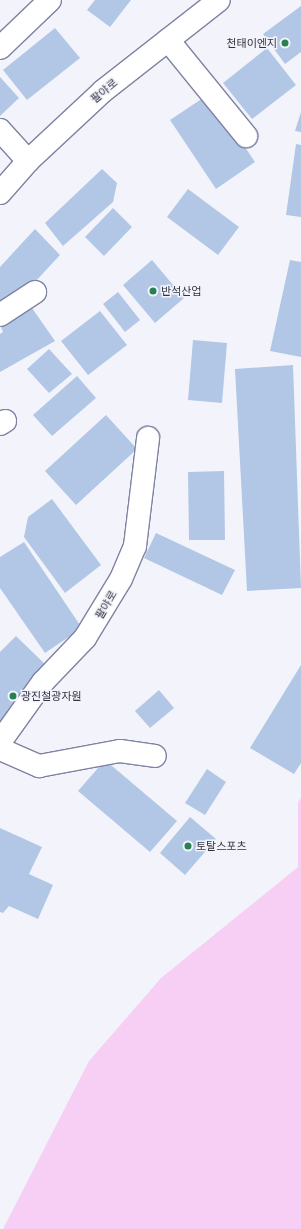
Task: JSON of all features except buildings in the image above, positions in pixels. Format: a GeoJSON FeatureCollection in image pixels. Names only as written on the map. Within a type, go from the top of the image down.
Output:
{"type":"FeatureCollection","features":[{"type":"Feature","properties":{"kind":"street"},"geometry":{"type":"LineString","coordinates":[[0,48],[50,0]]}},
{"type":"Feature","properties":{"kind":"street","name":"팔야로"},"geometry":{"type":"LineString","coordinates":[[0,193],[28,161],[103,91],[218,0]]}},
{"type":"Feature","properties":{"kind":"street"},"geometry":{"type":"LineString","coordinates":[[168,40],[246,136]]}},
{"type":"Feature","properties":{"kind":"street"},"geometry":{"type":"LineString","coordinates":[[0,130],[28,161]]}},
{"type":"Feature","properties":{"kind":"street"},"geometry":{"type":"LineString","coordinates":[[0,315],[35,292]]}},
{"type":"Feature","properties":{"kind":"street","name":"팔야로"},"geometry":{"type":"LineString","coordinates":[[0,742],[43,682],[85,638],[120,579],[135,546],[148,438]]}},
{"type":"Feature","properties":{"kind":"street"},"geometry":{"type":"LineString","coordinates":[[0,749],[39,766],[120,751],[155,756]]}},
{"type":"Feature","properties":{"kind":"shaded area"},"geometry":{"type":"Polygon","coordinates":[[[301,798],[301,1229],[3,1229],[89,1061],[161,978],[298,867],[298,802],[301,798]]]}},
{"type":"Feature","properties":{"kind":"place","name":"천태이엔지"},"geometry":{"type":"Point","coordinates":[285,43]}},
{"type":"Feature","properties":{"kind":"place","name":"반석산업"},"geometry":{"type":"Point","coordinates":[153,291]}},
{"type":"Feature","properties":{"kind":"place","name":"광진철광자원"},"geometry":{"type":"Point","coordinates":[13,696]}},
{"type":"Feature","properties":{"kind":"place","name":"토탈스포츠"},"geometry":{"type":"Point","coordinates":[188,846]}}]}
